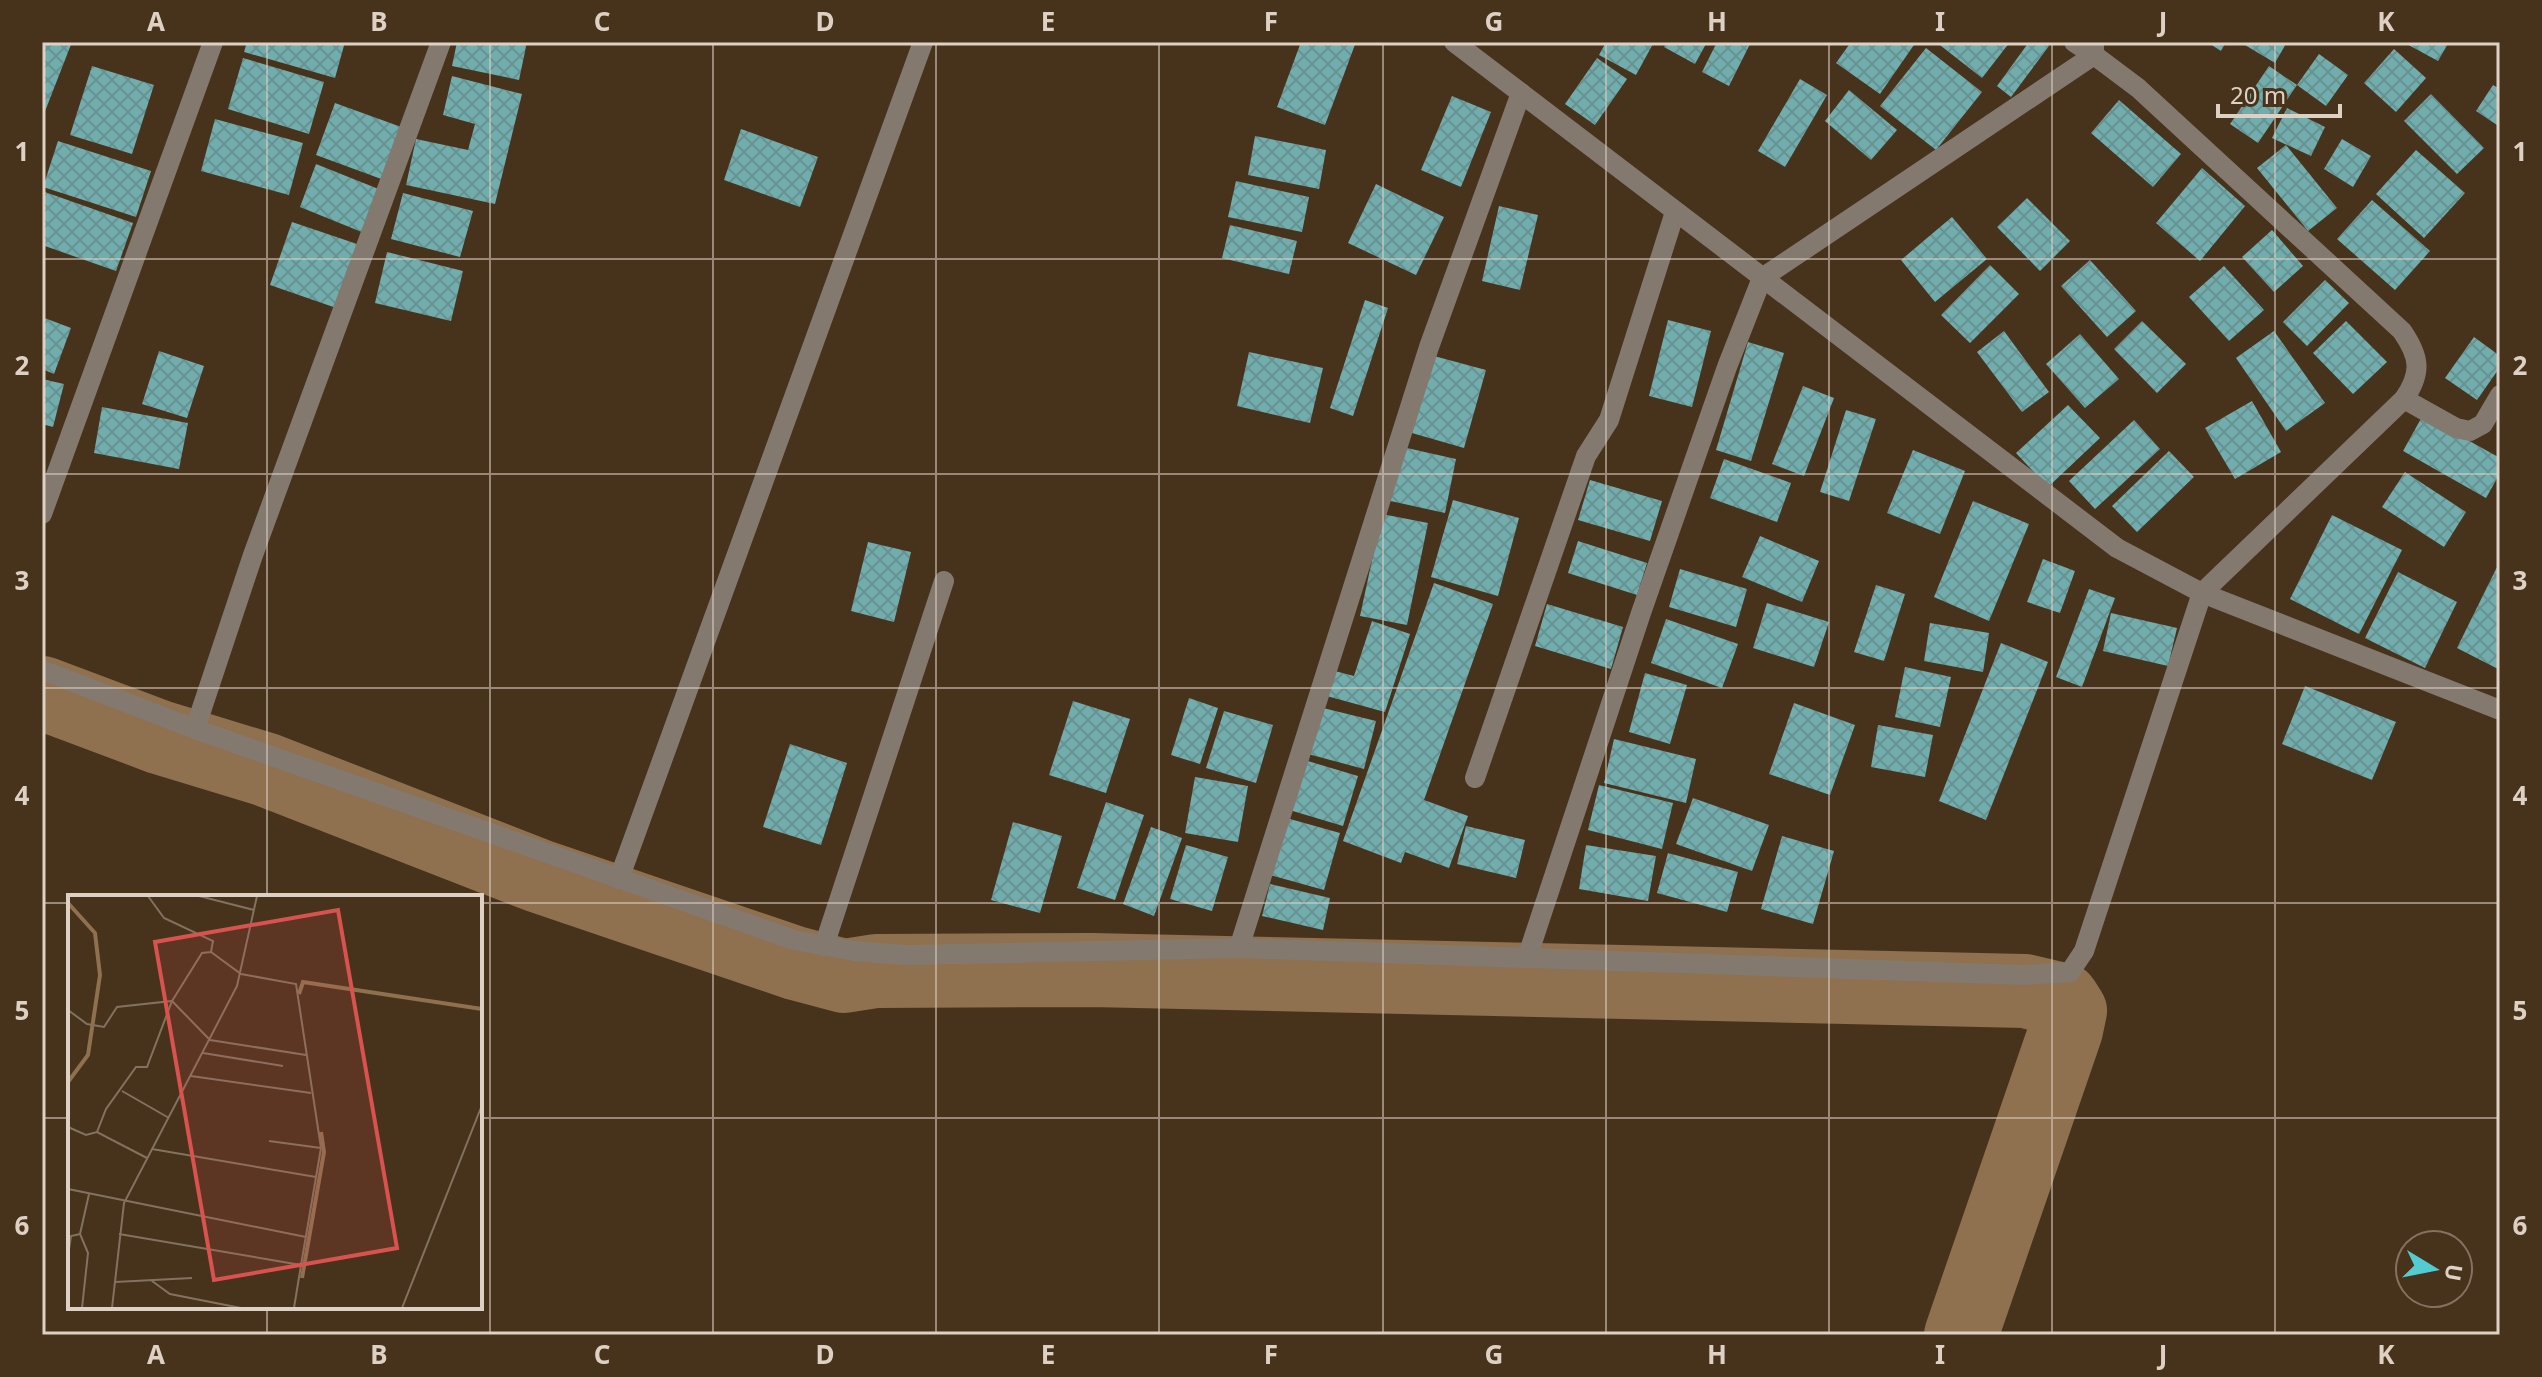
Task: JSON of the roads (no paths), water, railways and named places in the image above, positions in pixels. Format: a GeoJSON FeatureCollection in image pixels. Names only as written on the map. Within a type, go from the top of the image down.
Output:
{"type":"FeatureCollection","features":[{"type":"Feature","properties":{"kind":"street"},"geometry":{"type":"LineString","coordinates":[[42,514],[213,42]]}},
{"type":"Feature","properties":{"kind":"street"},"geometry":{"type":"LineString","coordinates":[[195,729],[253,555],[441,42]]}},
{"type":"Feature","properties":{"kind":"street"},"geometry":{"type":"LineString","coordinates":[[619,879],[923,42]]}},
{"type":"Feature","properties":{"kind":"street"},"geometry":{"type":"LineString","coordinates":[[1454,42],[2093,532],[2145,564],[2202,593],[2500,710]]}},
{"type":"Feature","properties":{"kind":"street"},"geometry":{"type":"LineString","coordinates":[[42,670],[195,729],[619,879],[768,931],[824,946],[907,955],[1239,948],[2024,975],[2070,972],[2084,951],[2202,593],[2404,399],[2419,366],[2415,349],[2402,331],[2094,48],[2074,42]]}},
{"type":"Feature","properties":{"kind":"street"},"geometry":{"type":"LineString","coordinates":[[1527,958],[1641,613],[1727,367],[1762,278],[2094,48]]}},
{"type":"Feature","properties":{"kind":"street"},"geometry":{"type":"LineString","coordinates":[[1239,948],[1429,347],[1521,93]]}},
{"type":"Feature","properties":{"kind":"street"},"geometry":{"type":"LineString","coordinates":[[1475,778],[1586,456],[1609,420],[1675,212]]}},
{"type":"Feature","properties":{"kind":"street"},"geometry":{"type":"LineString","coordinates":[[2404,399],[2456,428],[2470,431],[2483,424],[2500,395]]}},
{"type":"Feature","properties":{"kind":"street"},"geometry":{"type":"LineString","coordinates":[[824,946],[944,581]]}},
{"type":"Feature","properties":{"kind":"waterway"},"geometry":{"type":"LineString","coordinates":[[42,693],[159,737],[267,770],[539,876],[795,963],[844,976],[876,971],[1092,970],[2025,991],[2063,1000],[2070,1011],[2066,1030],[1961,1335]]}}]}
